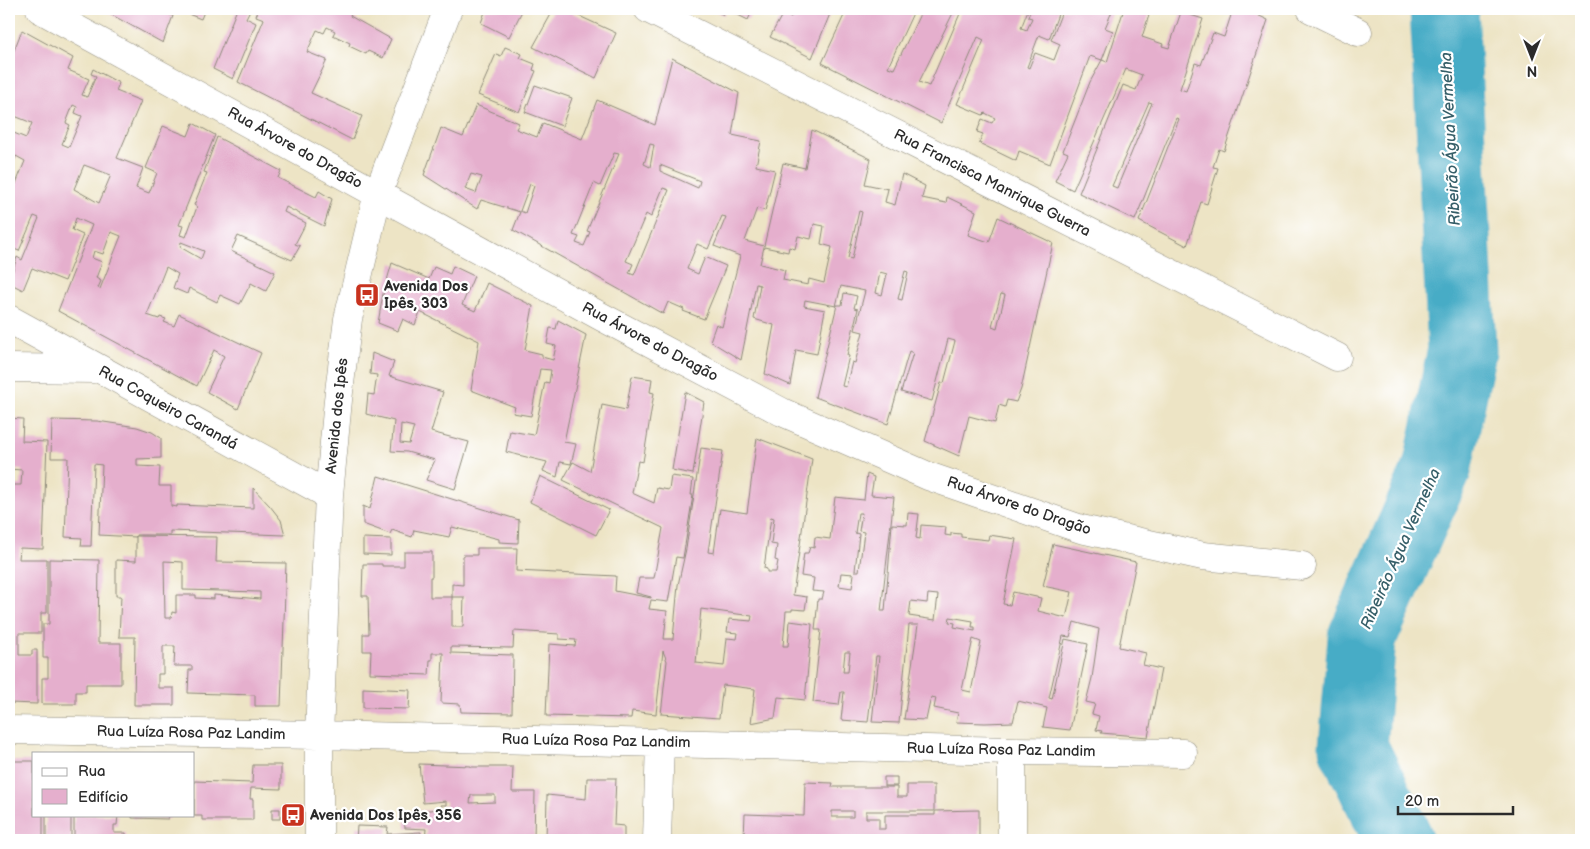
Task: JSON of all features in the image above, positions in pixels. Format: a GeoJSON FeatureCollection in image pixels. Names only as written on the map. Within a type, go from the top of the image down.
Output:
{"type":"FeatureCollection","features":[{"type":"Feature","properties":{"kind":"street","name":"Rua Árvore do Dragão"},"geometry":{"type":"LineString","coordinates":[[40,9],[602,317],[782,412],[928,476],[1081,529],[1203,556],[1302,566]]}},
{"type":"Feature","properties":{"kind":"street","name":"Avenida dos Ipês"},"geometry":{"type":"LineString","coordinates":[[319,840],[320,735],[329,495],[348,319],[378,193],[448,9]]}},
{"type":"Feature","properties":{"kind":"street","name":"Rua Francisca Manrique Guerra"},"geometry":{"type":"LineString","coordinates":[[648,9],[1337,357]]}},
{"type":"Feature","properties":{"kind":"street"},"geometry":{"type":"LineString","coordinates":[[1311,9],[1358,32]]}},
{"type":"Feature","properties":{"kind":"street","name":"Rua Coqueiro Carandá"},"geometry":{"type":"LineString","coordinates":[[9,319],[329,495]]}},
{"type":"Feature","properties":{"kind":"street"},"geometry":{"type":"LineString","coordinates":[[9,368],[98,369]]}},
{"type":"Feature","properties":{"kind":"street","name":"Rua Luíza Rosa Paz Landim"},"geometry":{"type":"LineString","coordinates":[[9,730],[660,742],[1012,752],[1183,753]]}},
{"type":"Feature","properties":{"kind":"street"},"geometry":{"type":"LineString","coordinates":[[657,840],[660,742]]}},
{"type":"Feature","properties":{"kind":"street"},"geometry":{"type":"LineString","coordinates":[[1012,752],[1012,840]]}},
{"type":"Feature","properties":{"kind":"building"},"geometry":{"type":"Polygon","coordinates":[[[101,9],[163,9],[162,11],[173,16],[163,43],[101,9]]]}},
{"type":"Feature","properties":{"kind":"building"},"geometry":{"type":"Polygon","coordinates":[[[184,9],[205,9],[201,19],[183,12],[184,9]]]}},
{"type":"Feature","properties":{"kind":"building"},"geometry":{"type":"Polygon","coordinates":[[[237,9],[250,10],[246,18],[256,23],[233,79],[213,69],[237,9]]]}},
{"type":"Feature","properties":{"kind":"building"},"geometry":{"type":"Polygon","coordinates":[[[259,9],[354,9],[350,16],[391,39],[383,58],[368,51],[366,54],[349,46],[350,43],[333,35],[335,31],[327,27],[324,33],[317,30],[307,52],[327,60],[311,93],[362,116],[352,140],[238,82],[264,19],[256,16],[259,9]]]}},
{"type":"Feature","properties":{"kind":"building"},"geometry":{"type":"Polygon","coordinates":[[[486,9],[523,9],[509,37],[481,23],[486,9]]]}},
{"type":"Feature","properties":{"kind":"building"},"geometry":{"type":"Polygon","coordinates":[[[554,9],[564,9],[616,33],[596,78],[533,47],[554,9]]]}},
{"type":"Feature","properties":{"kind":"building"},"geometry":{"type":"Polygon","coordinates":[[[711,9],[726,9],[724,15],[711,9]]]}},
{"type":"Feature","properties":{"kind":"building"},"geometry":{"type":"Polygon","coordinates":[[[726,9],[753,9],[748,20],[726,9]]]}},
{"type":"Feature","properties":{"kind":"building"},"geometry":{"type":"Polygon","coordinates":[[[794,9],[832,9],[812,58],[770,37],[783,13],[791,17],[794,9]]]}},
{"type":"Feature","properties":{"kind":"building"},"geometry":{"type":"Polygon","coordinates":[[[847,9],[955,9],[919,82],[929,86],[962,9],[1025,9],[1028,10],[1021,28],[1027,30],[1032,18],[1028,17],[1031,9],[1060,9],[1049,39],[1039,35],[1027,67],[1029,68],[1035,53],[1054,60],[1060,44],[1051,40],[1063,9],[1113,9],[1105,28],[1113,31],[1102,60],[1090,56],[1050,164],[1019,151],[1016,161],[979,143],[983,134],[977,132],[982,119],[992,123],[995,118],[957,104],[984,40],[978,37],[941,123],[822,63],[847,9]],[[914,11],[888,67],[894,69],[920,14],[914,11]]]}},
{"type":"Feature","properties":{"kind":"building"},"geometry":{"type":"Polygon","coordinates":[[[1124,9],[1151,9],[1142,37],[1169,48],[1181,12],[1203,19],[1180,89],[1186,91],[1195,63],[1201,65],[1213,33],[1224,37],[1233,9],[1245,9],[1268,20],[1224,151],[1219,149],[1213,167],[1218,168],[1207,204],[1201,202],[1187,246],[1139,221],[1179,119],[1176,118],[1135,220],[1079,193],[1123,85],[1136,90],[1142,75],[1126,69],[1073,190],[1055,181],[1068,153],[1063,151],[1090,82],[1102,60],[1107,62],[1124,9]],[[1149,102],[1112,186],[1117,188],[1152,103],[1149,102]]]}},
{"type":"Feature","properties":{"kind":"building"},"geometry":{"type":"Polygon","coordinates":[[[22,30],[73,58],[68,70],[89,79],[82,95],[87,97],[96,76],[91,74],[93,69],[119,83],[116,91],[141,101],[117,158],[143,168],[136,188],[149,193],[157,173],[146,168],[163,126],[188,136],[193,123],[215,135],[179,225],[183,226],[180,235],[186,237],[197,207],[194,205],[207,173],[204,172],[217,137],[281,171],[278,178],[316,197],[319,191],[332,199],[324,226],[286,207],[284,212],[306,223],[295,244],[300,246],[292,260],[238,236],[231,251],[275,272],[266,291],[251,283],[240,304],[220,295],[217,302],[189,288],[187,294],[173,288],[178,274],[166,267],[147,315],[166,319],[164,322],[174,326],[179,314],[261,353],[238,409],[207,392],[224,356],[214,350],[197,386],[58,311],[92,225],[76,218],[72,230],[83,235],[65,281],[32,268],[23,290],[9,283],[17,257],[22,260],[39,218],[34,216],[19,251],[9,247],[9,184],[15,186],[25,161],[16,156],[9,176],[9,131],[26,138],[32,123],[12,115],[9,123],[9,63],[22,30]],[[73,105],[66,123],[70,125],[62,144],[69,147],[82,116],[75,113],[77,107],[73,105]],[[84,165],[74,189],[99,203],[111,175],[84,165]],[[111,232],[103,254],[94,251],[92,258],[102,262],[96,278],[101,281],[98,288],[100,289],[121,236],[111,232]],[[181,242],[180,247],[201,259],[204,251],[181,242]]]}},
{"type":"Feature","properties":{"kind":"building"},"geometry":{"type":"Polygon","coordinates":[[[505,47],[522,54],[520,58],[535,64],[533,70],[536,71],[519,112],[478,95],[496,54],[501,56],[505,47]]]}},
{"type":"Feature","properties":{"kind":"building"},"geometry":{"type":"Polygon","coordinates":[[[672,58],[739,93],[732,135],[761,141],[756,166],[775,170],[765,211],[757,208],[745,241],[764,246],[783,163],[805,168],[812,130],[871,159],[865,184],[888,189],[885,202],[895,205],[902,174],[925,186],[922,198],[946,203],[947,197],[976,211],[968,235],[989,242],[998,217],[1053,243],[1021,389],[1016,402],[1007,400],[1005,407],[999,405],[995,423],[969,416],[959,456],[925,441],[941,383],[944,383],[955,341],[948,339],[932,401],[901,392],[913,353],[909,351],[888,424],[815,397],[837,305],[842,305],[844,293],[857,296],[854,308],[858,309],[842,386],[846,387],[852,362],[855,363],[863,332],[855,330],[865,291],[841,286],[836,306],[805,300],[804,306],[825,310],[817,354],[796,350],[790,385],[765,374],[774,325],[754,319],[760,285],[756,284],[741,360],[710,341],[716,324],[722,327],[740,256],[714,246],[726,217],[722,216],[708,249],[697,244],[687,269],[698,274],[705,257],[726,266],[704,319],[683,311],[684,309],[668,302],[663,314],[513,230],[520,212],[481,200],[477,209],[424,175],[441,128],[463,137],[476,105],[519,123],[516,129],[537,137],[543,123],[582,139],[597,100],[655,125],[672,58]],[[650,144],[644,164],[650,167],[654,145],[650,144]],[[614,153],[600,186],[594,183],[573,235],[579,237],[576,243],[584,246],[590,232],[587,231],[619,154],[614,153]],[[660,165],[660,171],[698,188],[700,181],[660,165]],[[471,174],[465,189],[476,193],[482,177],[471,174]],[[530,184],[520,211],[525,213],[534,186],[530,184]],[[663,188],[651,217],[646,214],[626,261],[633,264],[629,273],[634,275],[669,190],[663,188]],[[859,211],[848,258],[852,259],[862,212],[859,211]],[[814,224],[811,239],[798,236],[795,249],[789,247],[788,252],[764,247],[760,264],[785,270],[783,280],[808,285],[809,279],[824,283],[832,247],[821,244],[824,226],[814,224]],[[905,271],[898,299],[902,300],[908,272],[905,271]],[[880,272],[876,293],[882,295],[887,274],[880,272]],[[1001,294],[992,326],[997,328],[1005,295],[1001,294]]]}},
{"type":"Feature","properties":{"kind":"building"},"geometry":{"type":"Polygon","coordinates":[[[535,85],[572,98],[562,126],[525,112],[535,85]]]}},
{"type":"Feature","properties":{"kind":"building"},"geometry":{"type":"Polygon","coordinates":[[[392,263],[429,279],[434,267],[450,274],[453,266],[474,276],[462,305],[475,311],[487,283],[533,306],[525,350],[542,354],[542,357],[553,360],[556,346],[547,344],[550,328],[556,329],[558,320],[586,335],[564,442],[576,444],[571,464],[560,462],[557,477],[543,471],[547,462],[506,452],[510,431],[534,435],[545,382],[549,383],[551,370],[540,369],[531,416],[513,413],[515,407],[471,390],[479,341],[420,312],[415,325],[403,319],[398,331],[378,323],[383,294],[392,263]]]}},
{"type":"Feature","properties":{"kind":"building"},"geometry":{"type":"Polygon","coordinates":[[[372,353],[394,362],[389,376],[443,392],[431,432],[469,442],[455,489],[426,480],[435,460],[407,452],[391,451],[394,421],[366,414],[368,394],[374,395],[377,375],[370,374],[372,353]],[[401,424],[400,443],[409,444],[414,427],[401,424]]]}},
{"type":"Feature","properties":{"kind":"building"},"geometry":{"type":"Polygon","coordinates":[[[632,376],[652,379],[650,392],[654,393],[643,462],[638,461],[632,493],[654,503],[657,488],[669,490],[671,476],[693,479],[691,495],[693,495],[683,558],[676,557],[668,602],[651,600],[649,609],[667,611],[664,639],[673,639],[678,585],[686,549],[701,448],[723,451],[708,552],[714,553],[720,509],[747,513],[757,438],[812,459],[793,595],[807,597],[805,610],[792,609],[792,611],[786,611],[783,646],[788,646],[790,621],[812,624],[805,700],[778,697],[775,718],[751,723],[755,689],[723,685],[719,718],[661,714],[667,661],[663,651],[656,714],[632,711],[631,718],[546,716],[549,644],[575,646],[576,640],[559,639],[559,634],[514,631],[513,648],[451,647],[451,653],[513,655],[512,713],[461,712],[460,704],[441,703],[443,653],[432,653],[429,675],[370,673],[371,651],[363,651],[363,634],[369,634],[368,596],[362,596],[363,564],[404,566],[404,552],[432,552],[430,597],[452,597],[452,584],[463,585],[463,555],[477,555],[477,548],[517,548],[516,571],[616,576],[615,591],[651,598],[636,593],[639,578],[654,578],[663,528],[563,480],[573,462],[590,471],[602,405],[626,410],[632,376]],[[771,517],[764,568],[767,569],[767,572],[776,572],[778,561],[775,560],[777,545],[771,544],[774,518],[771,517]],[[452,597],[452,627],[463,627],[464,597],[452,597]],[[701,609],[696,663],[724,666],[727,638],[737,639],[738,633],[727,632],[729,619],[751,621],[752,616],[701,609]]]}},
{"type":"Feature","properties":{"kind":"building"},"geometry":{"type":"Polygon","coordinates":[[[685,392],[704,402],[693,474],[672,470],[685,392]]]}},
{"type":"Feature","properties":{"kind":"building"},"geometry":{"type":"Polygon","coordinates":[[[9,418],[23,419],[22,441],[47,442],[43,549],[20,548],[19,559],[47,559],[47,613],[41,613],[41,633],[19,633],[19,655],[32,655],[32,650],[37,650],[37,704],[9,703],[9,485],[21,485],[22,470],[9,469],[9,418]]]}},
{"type":"Feature","properties":{"kind":"building"},"geometry":{"type":"Polygon","coordinates":[[[52,420],[97,421],[137,427],[152,432],[161,438],[161,458],[137,459],[137,466],[160,467],[159,486],[171,486],[171,506],[253,508],[253,488],[281,520],[285,535],[170,531],[170,535],[136,535],[136,537],[99,535],[102,465],[94,464],[91,546],[81,546],[82,538],[65,537],[68,458],[51,458],[52,420]]]}},
{"type":"Feature","properties":{"kind":"building"},"geometry":{"type":"Polygon","coordinates":[[[867,474],[874,477],[871,495],[894,497],[881,611],[885,611],[892,524],[907,525],[908,513],[919,514],[916,538],[920,539],[921,525],[946,527],[945,535],[951,536],[951,533],[961,534],[961,537],[988,540],[989,535],[1016,539],[1003,604],[1010,605],[1013,592],[1041,598],[1038,611],[1066,618],[1072,592],[1043,586],[1053,544],[1136,562],[1119,647],[1146,653],[1143,665],[1161,669],[1148,737],[1101,733],[1102,731],[1096,730],[1099,716],[1092,714],[1095,704],[1086,702],[1092,678],[1099,629],[1074,622],[1070,637],[1063,636],[1049,698],[1052,699],[1065,639],[1088,644],[1070,730],[1043,727],[1047,708],[1018,701],[1013,722],[956,722],[958,713],[934,708],[936,698],[931,697],[926,720],[904,719],[918,625],[909,625],[899,723],[872,722],[879,656],[876,656],[868,722],[841,720],[844,692],[841,692],[839,705],[813,702],[821,630],[815,630],[818,599],[822,599],[824,592],[812,591],[814,578],[801,576],[804,553],[808,553],[810,547],[814,548],[815,537],[830,539],[835,497],[864,500],[867,474]],[[858,513],[855,533],[859,534],[855,571],[859,571],[864,532],[859,531],[862,513],[858,513]],[[841,573],[839,586],[852,588],[854,574],[841,573]],[[928,594],[927,603],[911,601],[909,616],[935,620],[938,595],[928,594]],[[950,617],[949,622],[955,623],[954,627],[975,631],[975,627],[972,627],[973,621],[950,617]],[[973,639],[962,690],[971,692],[981,642],[973,639]],[[845,652],[843,672],[848,672],[850,652],[845,652]]]}},
{"type":"Feature","properties":{"kind":"building"},"geometry":{"type":"Polygon","coordinates":[[[378,476],[519,520],[518,543],[499,542],[499,539],[452,527],[449,537],[414,530],[412,537],[392,530],[390,534],[363,524],[363,506],[370,509],[378,476]]]}},
{"type":"Feature","properties":{"kind":"building"},"geometry":{"type":"Polygon","coordinates":[[[540,476],[609,510],[596,535],[530,502],[540,476]]]}},
{"type":"Feature","properties":{"kind":"building"},"geometry":{"type":"Polygon","coordinates":[[[136,536],[217,537],[216,562],[286,563],[281,706],[255,706],[255,695],[188,693],[189,670],[192,670],[192,666],[174,666],[175,646],[163,646],[163,674],[158,674],[158,688],[174,688],[174,705],[134,705],[135,637],[119,637],[121,596],[116,596],[116,560],[136,561],[136,536]],[[164,561],[165,618],[171,618],[172,612],[176,613],[176,595],[196,595],[196,598],[214,599],[214,595],[260,599],[260,592],[183,590],[183,562],[164,561]]]}},
{"type":"Feature","properties":{"kind":"building"},"geometry":{"type":"Polygon","coordinates":[[[363,538],[391,539],[391,555],[363,554],[363,538]]]}},
{"type":"Feature","properties":{"kind":"building"},"geometry":{"type":"Polygon","coordinates":[[[49,559],[99,560],[98,643],[121,643],[121,684],[86,684],[86,692],[76,692],[76,704],[42,704],[42,678],[48,678],[48,658],[43,658],[43,624],[49,624],[49,559]]]}},
{"type":"Feature","properties":{"kind":"building"},"geometry":{"type":"Polygon","coordinates":[[[363,688],[410,690],[409,709],[363,708],[363,688]]]}},
{"type":"Feature","properties":{"kind":"building"},"geometry":{"type":"Polygon","coordinates":[[[9,761],[32,761],[32,816],[43,816],[43,840],[9,840],[9,761]]]}},
{"type":"Feature","properties":{"kind":"building"},"geometry":{"type":"Polygon","coordinates":[[[419,764],[513,767],[512,792],[535,792],[534,840],[425,840],[426,829],[405,828],[404,818],[419,818],[419,811],[440,809],[442,813],[441,805],[446,805],[446,801],[423,803],[419,764]],[[471,795],[470,803],[495,802],[495,795],[471,795]]]}},
{"type":"Feature","properties":{"kind":"building"},"geometry":{"type":"Polygon","coordinates":[[[253,765],[281,765],[281,789],[251,788],[250,799],[253,799],[253,820],[202,820],[202,816],[195,816],[195,781],[252,783],[253,765]]]}},
{"type":"Feature","properties":{"kind":"building"},"geometry":{"type":"Polygon","coordinates":[[[884,777],[897,777],[897,786],[884,786],[884,777]]]}},
{"type":"Feature","properties":{"kind":"building"},"geometry":{"type":"Polygon","coordinates":[[[587,778],[616,778],[614,825],[624,826],[624,840],[546,840],[547,795],[586,799],[587,778]]]}},
{"type":"Feature","properties":{"kind":"building"},"geometry":{"type":"Polygon","coordinates":[[[805,782],[833,783],[832,787],[897,787],[897,797],[907,797],[907,785],[934,785],[934,811],[866,811],[866,818],[879,818],[879,829],[885,829],[885,815],[935,815],[935,811],[979,810],[979,839],[817,840],[744,837],[745,814],[804,816],[805,782]],[[832,811],[832,817],[853,817],[853,811],[832,811]]]}},
{"type":"Feature","properties":{"kind":"building"},"geometry":{"type":"Polygon","coordinates":[[[272,809],[280,809],[280,819],[272,819],[272,809]]]}},
{"type":"Feature","properties":{"kind":"building"},"geometry":{"type":"Polygon","coordinates":[[[46,816],[71,816],[71,840],[46,840],[46,816]]]}},
{"type":"Feature","properties":{"kind":"building"},"geometry":{"type":"Polygon","coordinates":[[[74,816],[118,816],[117,825],[114,825],[114,833],[126,833],[126,840],[74,840],[74,816]]]}},
{"type":"Feature","properties":{"kind":"building"},"geometry":{"type":"Polygon","coordinates":[[[132,816],[169,816],[168,819],[132,818],[132,816]]]}},
{"type":"Feature","properties":{"kind":"building"},"geometry":{"type":"Polygon","coordinates":[[[357,826],[388,827],[387,834],[421,832],[420,840],[356,840],[357,826]]]}},
{"type":"Feature","properties":{"kind":"waterway","name":"Ribeirão Água Vermelha"},"geometry":{"type":"LineString","coordinates":[[1399,840],[1353,747],[1362,638],[1437,469],[1462,350],[1444,9]]}},
{"type":"Feature","properties":{"kind":"place","name":"Avenida Dos Ipês, 303"},"geometry":{"type":"Point","coordinates":[367,295]}},
{"type":"Feature","properties":{"kind":"place","name":"Avenida Dos Ipês, 356"},"geometry":{"type":"Point","coordinates":[293,815]}}]}
